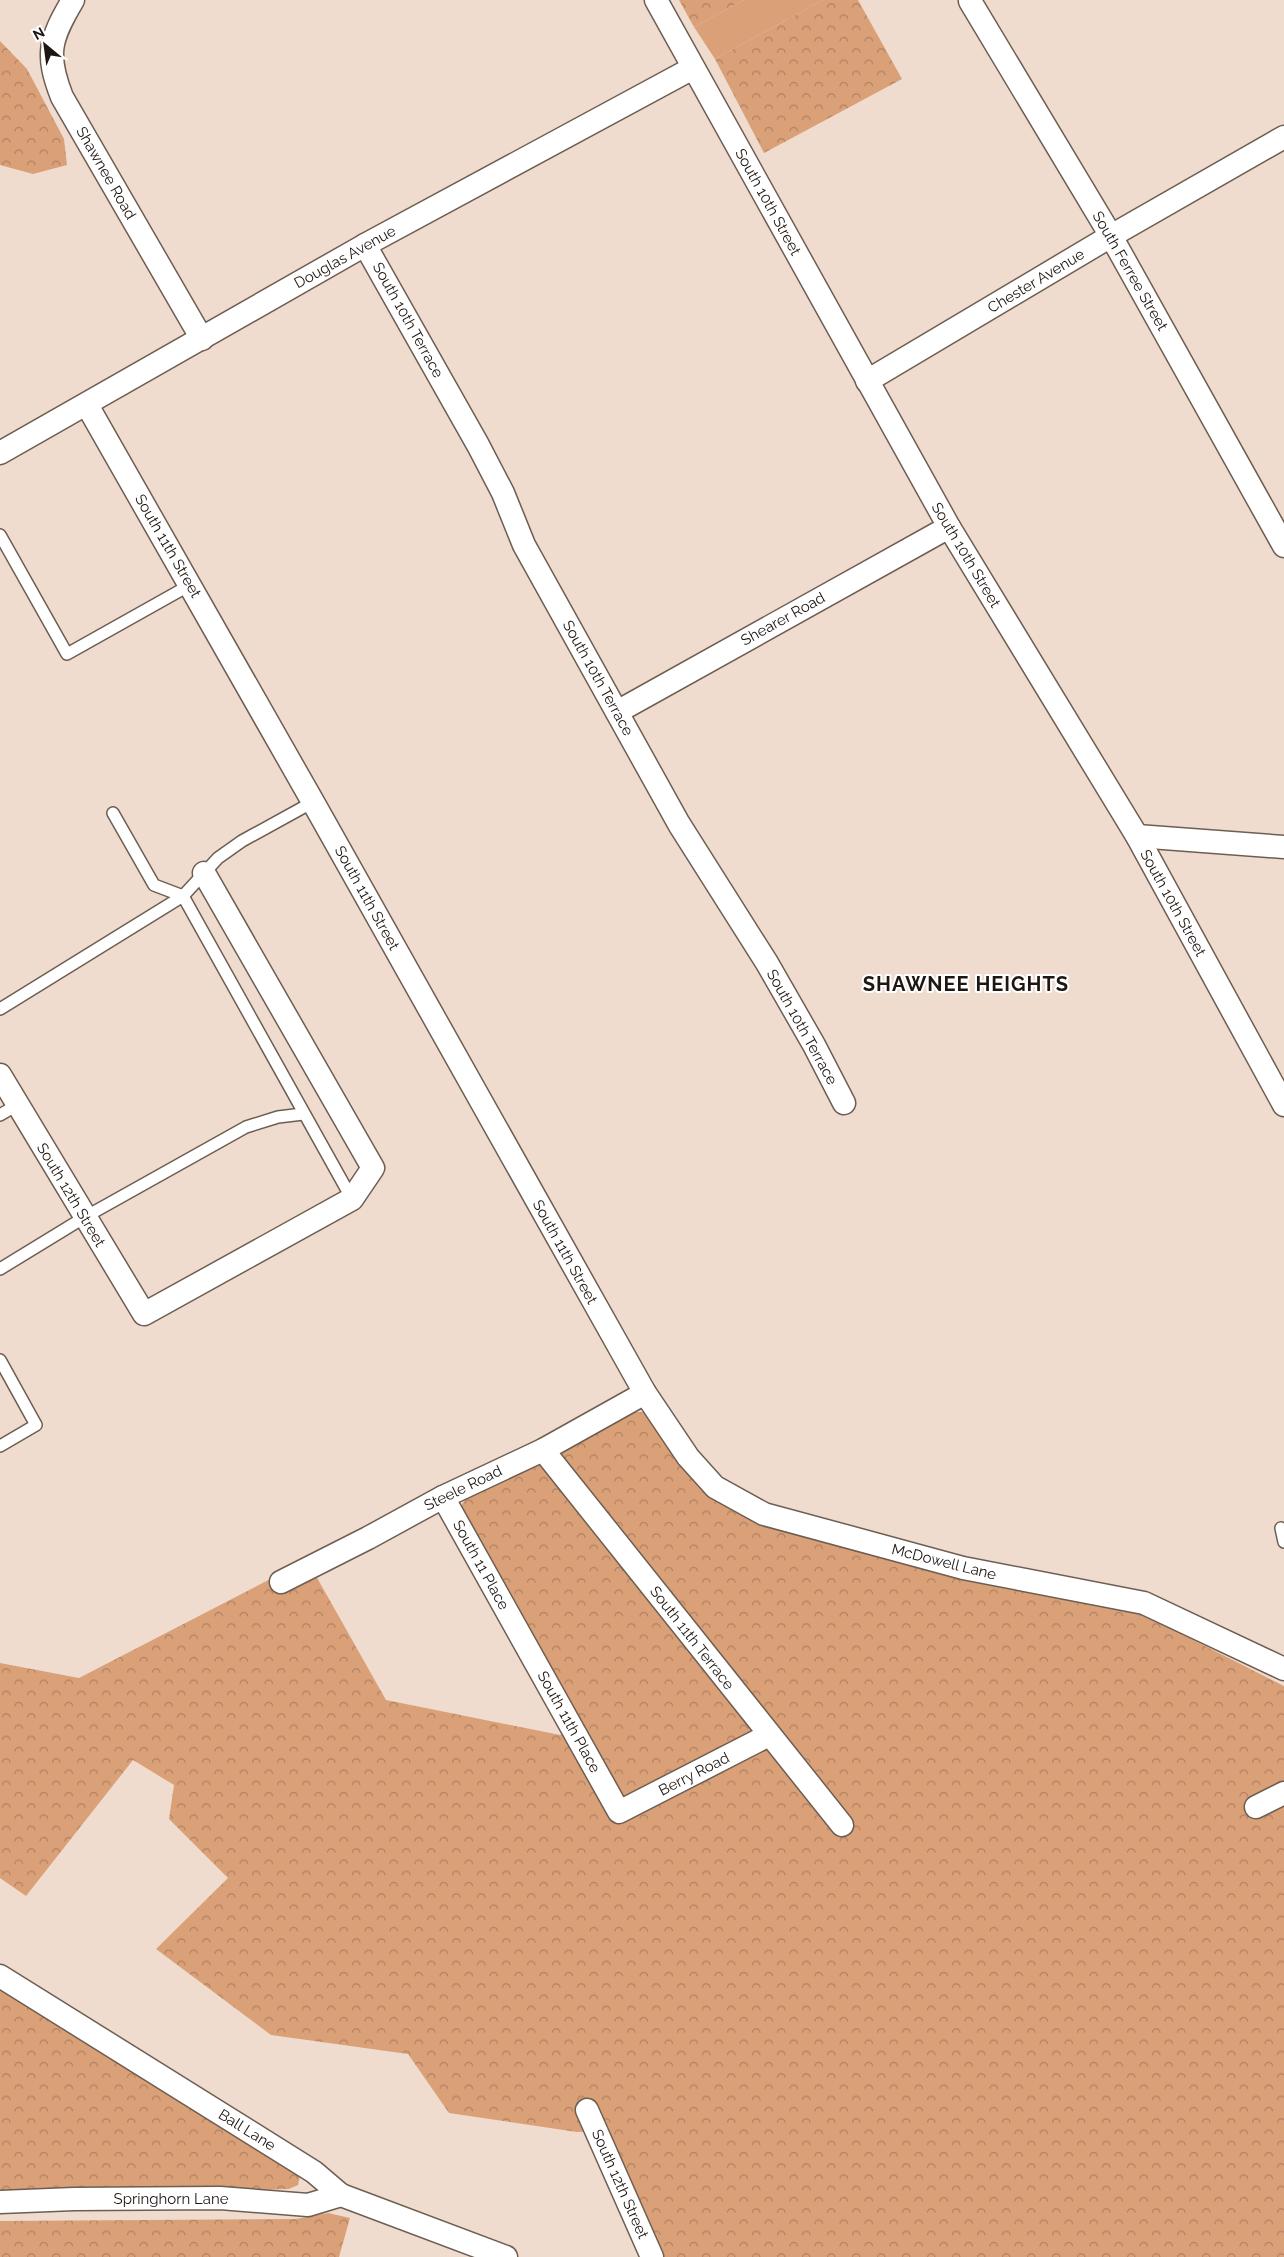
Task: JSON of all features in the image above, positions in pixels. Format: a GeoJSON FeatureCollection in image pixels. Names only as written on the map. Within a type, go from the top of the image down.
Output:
{"type":"FeatureCollection","features":[{"type":"Feature","properties":{"kind":"street","name":"Shawnee Road"},"geometry":{"type":"LineString","coordinates":[[74,0],[56,31],[52,45],[51,60],[54,78],[62,97],[202,339]]}},
{"type":"Feature","properties":{"kind":"street","name":"South 10th Street"},"geometry":{"type":"LineString","coordinates":[[656,0],[949,527],[1137,836],[1284,1105]]}},
{"type":"Feature","properties":{"kind":"street","name":"South Ferree Street"},"geometry":{"type":"LineString","coordinates":[[970,1],[1111,236],[1284,546]]}},
{"type":"Feature","properties":{"kind":"street","name":"Douglas Avenue"},"geometry":{"type":"LineString","coordinates":[[0,453],[365,245],[693,68]]}},
{"type":"Feature","properties":{"kind":"street","name":"Chester Avenue"},"geometry":{"type":"LineString","coordinates":[[867,381],[1111,236],[1284,137]]}},
{"type":"Feature","properties":{"kind":"street","name":"South 10th Terrace"},"geometry":{"type":"LineString","coordinates":[[365,245],[478,445],[503,494],[524,545],[679,824],[767,963],[814,1045],[844,1103]]}},
{"type":"Feature","properties":{"kind":"street","name":"South 11th Street"},"geometry":{"type":"LineString","coordinates":[[87,405],[314,802],[645,1393]]}},
{"type":"Feature","properties":{"kind":"street","name":"Shearer Road"},"geometry":{"type":"LineString","coordinates":[[617,712],[949,527]]}},
{"type":"Feature","properties":{"kind":"street"},"geometry":{"type":"LineString","coordinates":[[1137,836],[1284,847]]}},
{"type":"Feature","properties":{"kind":"street"},"geometry":{"type":"LineString","coordinates":[[204,873],[373,1168],[352,1199]]}},
{"type":"Feature","properties":{"kind":"street","name":"South 12th Street"},"geometry":{"type":"LineString","coordinates":[[0,1075],[9,1110],[85,1217],[144,1314],[352,1199]]}},
{"type":"Feature","properties":{"kind":"street","name":"Steele Road"},"geometry":{"type":"LineString","coordinates":[[281,1582],[368,1538],[442,1497],[543,1450],[645,1393]]}},
{"type":"Feature","properties":{"kind":"street","name":"McDowell Lane"},"geometry":{"type":"LineString","coordinates":[[645,1393],[688,1457],[715,1487],[764,1514],[962,1568],[1144,1604],[1284,1669]]}},
{"type":"Feature","properties":{"kind":"street","name":"South 11th Terrace"},"geometry":{"type":"LineString","coordinates":[[543,1450],[842,1825]]}},
{"type":"Feature","properties":{"kind":"street","name":"South 11 Place"},"geometry":{"type":"LineString","coordinates":[[442,1497],[519,1633]]}},
{"type":"Feature","properties":{"kind":"street","name":"South 11th Place"},"geometry":{"type":"LineString","coordinates":[[519,1633],[619,1812]]}},
{"type":"Feature","properties":{"kind":"street","name":"Berry Road"},"geometry":{"type":"LineString","coordinates":[[619,1812],[770,1736]]}},
{"type":"Feature","properties":{"kind":"street"},"geometry":{"type":"LineString","coordinates":[[1256,1807],[1284,1793]]}},
{"type":"Feature","properties":{"kind":"street","name":"Ball Lane"},"geometry":{"type":"LineString","coordinates":[[0,1976],[314,2172],[341,2195],[506,2257]]}},
{"type":"Feature","properties":{"kind":"street","name":"South 12th Street"},"geometry":{"type":"LineString","coordinates":[[587,2110],[652,2257]]}},
{"type":"Feature","properties":{"kind":"street","name":"Springhorn Lane"},"geometry":{"type":"LineString","coordinates":[[0,2202],[74,2199],[220,2198],[308,2205],[341,2195]]}},
{"type":"Feature","properties":{"kind":"lane"},"geometry":{"type":"LineString","coordinates":[[0,535],[67,654],[190,585]]}},
{"type":"Feature","properties":{"kind":"lane"},"geometry":{"type":"LineString","coordinates":[[0,1009],[183,896],[218,858],[242,841],[314,802]]}},
{"type":"Feature","properties":{"kind":"lane"},"geometry":{"type":"LineString","coordinates":[[113,813],[154,885],[183,896],[352,1199]]}},
{"type":"Feature","properties":{"kind":"lane"},"geometry":{"type":"LineString","coordinates":[[0,1268],[85,1217],[246,1127],[278,1117],[303,1114]]}},
{"type":"Feature","properties":{"kind":"lane"},"geometry":{"type":"LineString","coordinates":[[0,1360],[36,1425],[0,1446]]}},
{"type":"Feature","properties":{"kind":"lane"},"geometry":{"type":"LineString","coordinates":[[1281,1528],[1284,1542]]}},
{"type":"Feature","properties":{"kind":"green space"},"geometry":{"type":"Polygon","coordinates":[[[679,0],[744,0],[694,27],[679,0]]]}},
{"type":"Feature","properties":{"kind":"green space"},"geometry":{"type":"Polygon","coordinates":[[[744,0],[823,0],[715,59],[694,27],[744,0]]]}},
{"type":"Feature","properties":{"kind":"green space"},"geometry":{"type":"Polygon","coordinates":[[[823,0],[858,0],[902,79],[764,153],[715,59],[823,0]]]}},
{"type":"Feature","properties":{"kind":"green space"},"geometry":{"type":"Polygon","coordinates":[[[0,41],[27,69],[64,139],[67,165],[33,174],[0,165],[0,41]]]}},
{"type":"Feature","properties":{"kind":"green space"},"geometry":{"type":"Polygon","coordinates":[[[635,1412],[644,1412],[699,1484],[1140,1613],[1284,1686],[1284,2257],[659,2257],[603,2131],[577,2132],[449,2113],[408,2054],[271,2035],[156,1949],[228,1878],[169,1819],[174,1785],[133,1760],[26,1896],[0,1878],[0,1663],[79,1678],[307,1560],[386,1700],[560,1735],[566,1732],[462,1511],[462,1504],[473,1489],[635,1412]]]}},
{"type":"Feature","properties":{"kind":"green space"},"geometry":{"type":"Polygon","coordinates":[[[0,1985],[300,2176],[298,2185],[289,2189],[0,2197],[0,1985]]]}},
{"type":"Feature","properties":{"kind":"green space"},"geometry":{"type":"Polygon","coordinates":[[[328,2213],[350,2218],[339,2257],[0,2257],[0,2221],[296,2219],[328,2213]]]}},
{"type":"Feature","properties":{"kind":"district","name":"SHAWNEE HEIGHTS"},"geometry":{"type":"Point","coordinates":[966,984]}}]}
